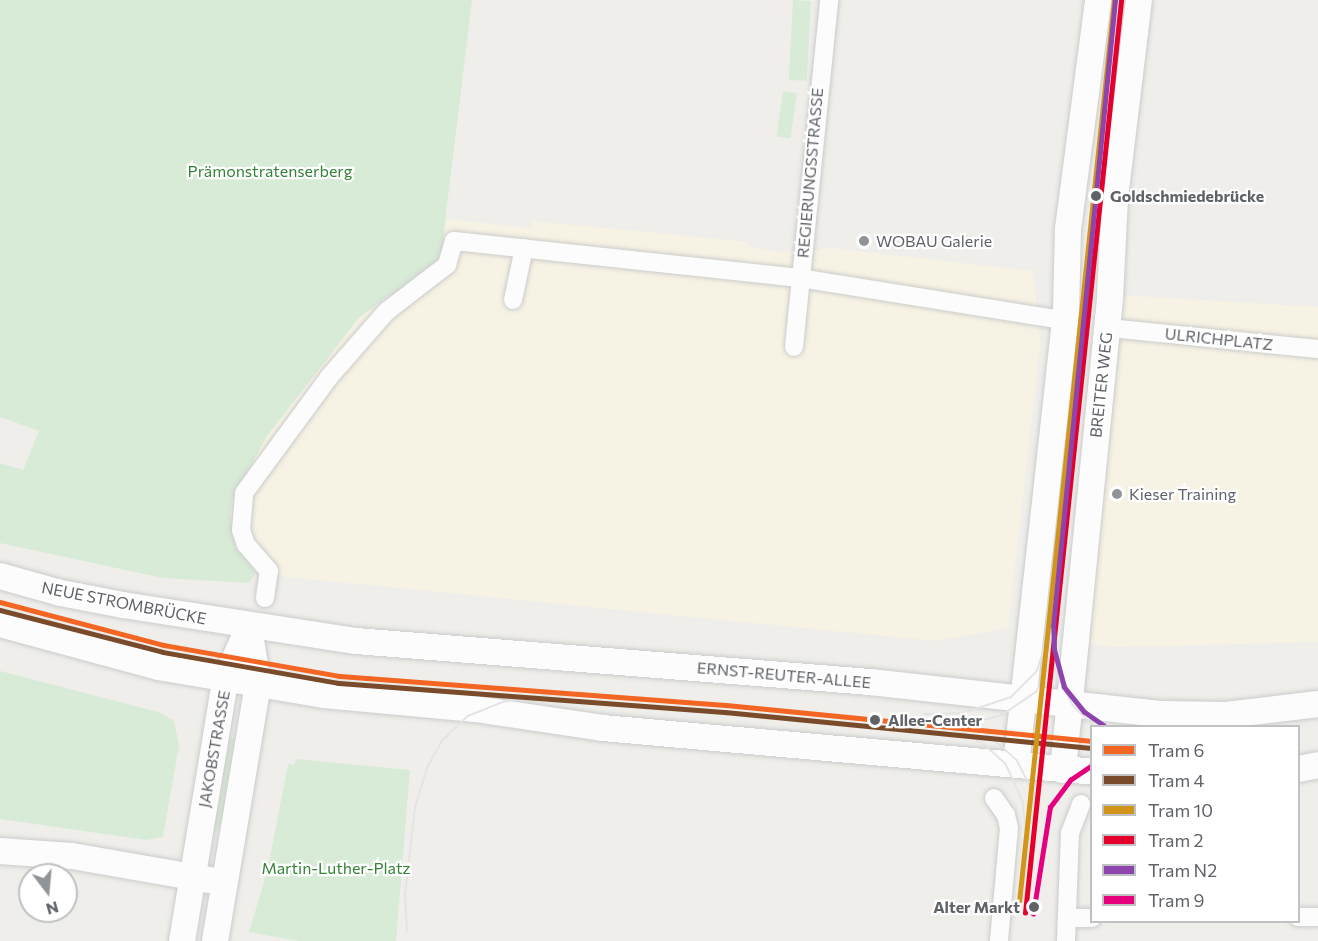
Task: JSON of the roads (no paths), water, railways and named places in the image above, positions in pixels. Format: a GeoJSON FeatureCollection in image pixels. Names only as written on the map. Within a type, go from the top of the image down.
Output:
{"type":"FeatureCollection","features":[{"type":"Feature","properties":{"kind":"main road"},"geometry":{"type":"LineString","coordinates":[[1016,765],[1066,310],[1068,229],[1098,0]]}},
{"type":"Feature","properties":{"kind":"main road","name":"BREITER WEG"},"geometry":{"type":"LineString","coordinates":[[1063,770],[1110,297],[1115,198],[1138,0]]}},
{"type":"Feature","properties":{"kind":"main road","name":"NEUE STROMBRÜCKE"},"geometry":{"type":"LineString","coordinates":[[0,576],[61,593],[249,627]]}},
{"type":"Feature","properties":{"kind":"main road"},"geometry":{"type":"LineString","coordinates":[[0,624],[149,665],[258,685],[475,709],[603,728],[1090,772]]}},
{"type":"Feature","properties":{"kind":"main road","name":"ERNST-REUTER-ALLEE"},"geometry":{"type":"LineString","coordinates":[[249,627],[356,641],[870,682],[1069,705],[1204,715],[1318,704]]}},
{"type":"Feature","properties":{"kind":"main road","name":"JAKOBSTRASSE"},"geometry":{"type":"LineString","coordinates":[[182,941],[225,680],[249,627]]}},
{"type":"Feature","properties":{"kind":"main road","name":"JAKOBSTRASSE"},"geometry":{"type":"LineString","coordinates":[[215,941],[258,685],[249,627]]}},
{"type":"Feature","properties":{"kind":"main road"},"geometry":{"type":"LineString","coordinates":[[1300,769],[1318,765]]}},
{"type":"Feature","properties":{"kind":"main road"},"geometry":{"type":"LineString","coordinates":[[0,851],[72,856],[225,882]]}},
{"type":"Feature","properties":{"kind":"street","name":"REGIERUNGSSTRASSE"},"geometry":{"type":"LineString","coordinates":[[794,347],[811,151],[829,0]]}},
{"type":"Feature","properties":{"kind":"street"},"geometry":{"type":"LineString","coordinates":[[266,598],[269,571],[246,544],[241,530],[244,493],[337,381],[387,311],[444,268],[454,241],[800,278],[1057,319]]}},
{"type":"Feature","properties":{"kind":"street"},"geometry":{"type":"LineString","coordinates":[[513,300],[524,248]]}},
{"type":"Feature","properties":{"kind":"street","name":"ULRICHPLATZ"},"geometry":{"type":"LineString","coordinates":[[1120,329],[1318,350]]}},
{"type":"Feature","properties":{"kind":"street"},"geometry":{"type":"LineString","coordinates":[[994,798],[1006,816],[1009,828],[999,941]]}},
{"type":"Feature","properties":{"kind":"street"},"geometry":{"type":"LineString","coordinates":[[1066,941],[1070,832],[1081,804]]}},
{"type":"Feature","properties":{"kind":"street"},"geometry":{"type":"LineString","coordinates":[[1300,917],[1318,917]]}},
{"type":"Feature","properties":{"kind":"street"},"geometry":{"type":"LineString","coordinates":[[1067,918],[1090,918]]}},
{"type":"Feature","properties":{"kind":"tram line","name":"10"},"geometry":{"type":"LineString","coordinates":[[1018,912],[1114,0]]}},
{"type":"Feature","properties":{"kind":"tram line","name":"N2"},"geometry":{"type":"LineString","coordinates":[[1103,725],[1084,712],[1064,687],[1054,649],[1053,626],[1115,0]]}},
{"type":"Feature","properties":{"kind":"tram line","name":"2"},"geometry":{"type":"LineString","coordinates":[[1025,913],[1121,1]]}},
{"type":"Feature","properties":{"kind":"tram line","name":"6"},"geometry":{"type":"LineString","coordinates":[[0,602],[164,645],[339,676],[726,705],[1090,741]]}},
{"type":"Feature","properties":{"kind":"tram line","name":"4"},"geometry":{"type":"LineString","coordinates":[[0,610],[163,652],[338,683],[725,712],[1090,748]]}},
{"type":"Feature","properties":{"kind":"tram line"},"geometry":{"type":"LineString","coordinates":[[1051,610],[1050,638],[1056,673],[1073,705],[1093,725]]}},
{"type":"Feature","properties":{"kind":"tram line"},"geometry":{"type":"LineString","coordinates":[[924,714],[963,713],[1011,697],[1037,671],[1047,639]]}},
{"type":"Feature","properties":{"kind":"tram line"},"geometry":{"type":"LineString","coordinates":[[969,724],[1002,715],[1036,692],[1051,665],[1057,642]]}},
{"type":"Feature","properties":{"kind":"tram line"},"geometry":{"type":"LineString","coordinates":[[407,932],[405,894],[415,808],[427,768],[442,741],[468,716],[503,702],[543,695],[590,696]]}},
{"type":"Feature","properties":{"kind":"tram line"},"geometry":{"type":"LineString","coordinates":[[936,716],[983,730],[1017,760],[1033,791],[1036,847]]}},
{"type":"Feature","properties":{"kind":"tram line"},"geometry":{"type":"LineString","coordinates":[[914,723],[962,732],[985,745],[1006,764],[1023,801],[1027,843]]}},
{"type":"Feature","properties":{"kind":"tram line","name":"9"},"geometry":{"type":"LineString","coordinates":[[1033,914],[1050,807],[1070,780],[1090,766]]}},
{"type":"Feature","properties":{"kind":"place","name":"Goldschmiedebrücke"},"geometry":{"type":"Point","coordinates":[1096,196]}},
{"type":"Feature","properties":{"kind":"place","name":"WOBAU Galerie"},"geometry":{"type":"Point","coordinates":[864,241]}},
{"type":"Feature","properties":{"kind":"place","name":"Kieser Training"},"geometry":{"type":"Point","coordinates":[1117,494]}},
{"type":"Feature","properties":{"kind":"place","name":"Allee-Center"},"geometry":{"type":"Point","coordinates":[875,720]}},
{"type":"Feature","properties":{"kind":"place","name":"Alter Markt"},"geometry":{"type":"Point","coordinates":[1034,907]}},
{"type":"Feature","properties":{"kind":"park label","name":"Prämonstratenserberg"},"geometry":{"type":"Point","coordinates":[270,171]}},
{"type":"Feature","properties":{"kind":"park label","name":"Martin-Luther-Platz"},"geometry":{"type":"Point","coordinates":[336,868]}}]}
